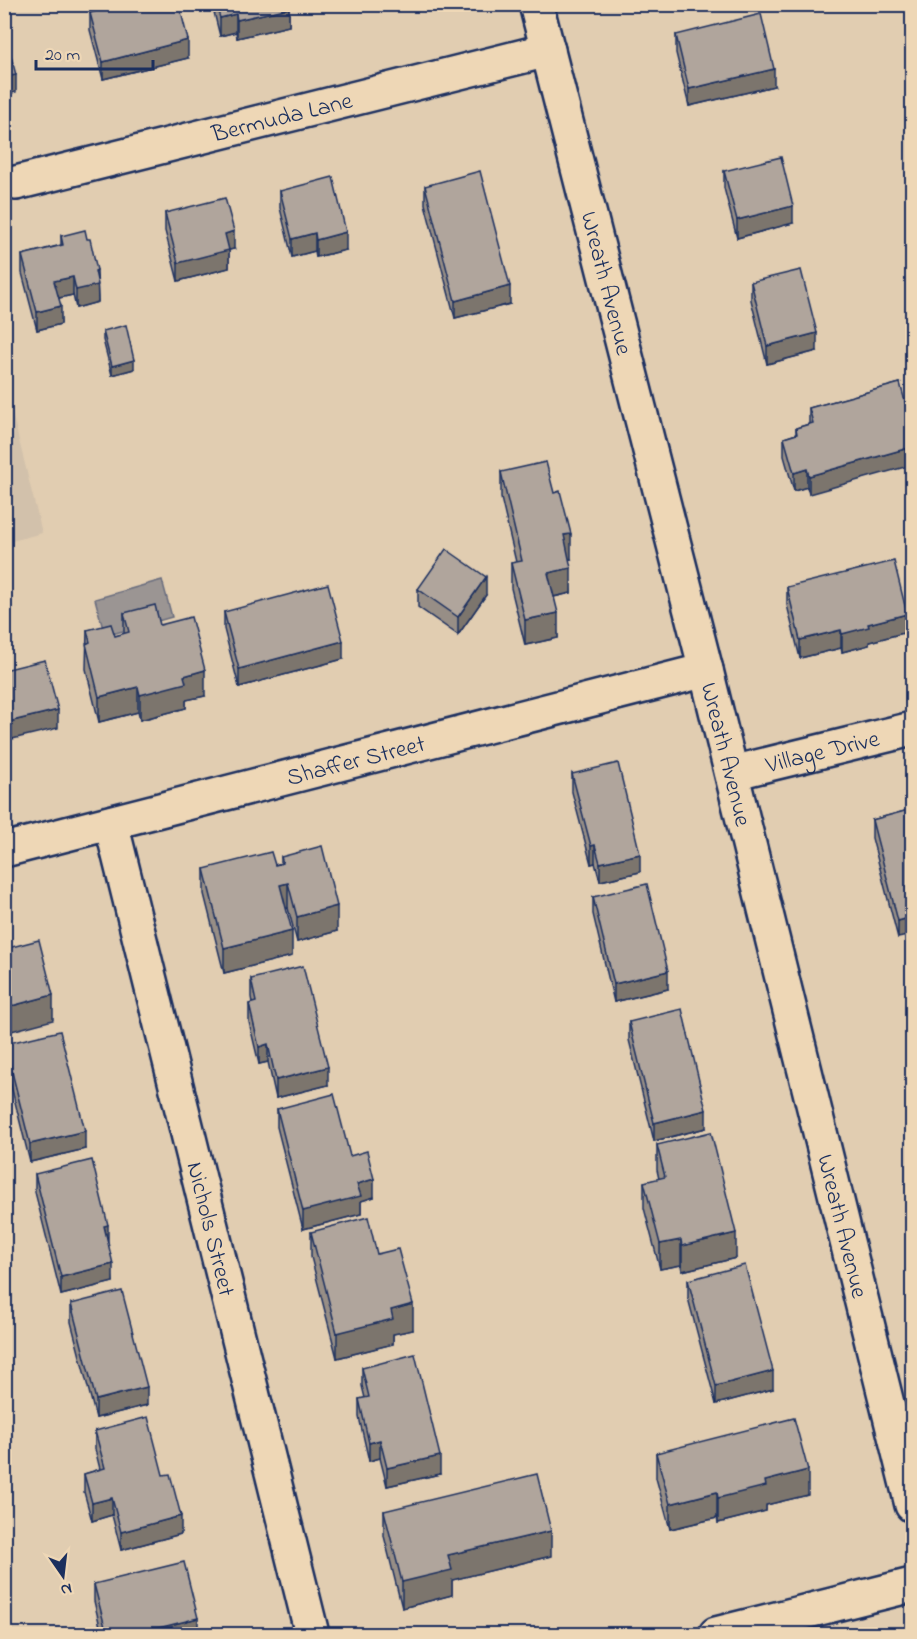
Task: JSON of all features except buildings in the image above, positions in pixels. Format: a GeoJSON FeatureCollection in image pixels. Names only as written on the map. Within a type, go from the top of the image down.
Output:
{"type":"FeatureCollection","features":[{"type":"Feature","properties":{"kind":"street","name":"Wreath Avenue"},"geometry":{"type":"LineString","coordinates":[[536,4],[732,773],[912,1505]]}},
{"type":"Feature","properties":{"kind":"street","name":"Bermuda Lane"},"geometry":{"type":"LineString","coordinates":[[16,183],[548,50]]}},
{"type":"Feature","properties":{"kind":"street","name":"Shaffer Street"},"geometry":{"type":"LineString","coordinates":[[4,850],[706,670]]}},
{"type":"Feature","properties":{"kind":"street","name":"Village Drive"},"geometry":{"type":"LineString","coordinates":[[732,773],[912,729]]}},
{"type":"Feature","properties":{"kind":"street","name":"Nichols Street"},"geometry":{"type":"LineString","coordinates":[[111,823],[312,1635]]}},
{"type":"Feature","properties":{"kind":"street"},"geometry":{"type":"LineString","coordinates":[[716,1635],[912,1585]]}},
{"type":"Feature","properties":{"kind":"shaded area"},"geometry":{"type":"Polygon","coordinates":[[[5,384],[42,533],[4,543],[5,384]]]}},
{"type":"Feature","properties":{"kind":"shaded area"},"geometry":{"type":"Polygon","coordinates":[[[162,580],[172,617],[105,636],[95,599],[162,580]]]}}]}
